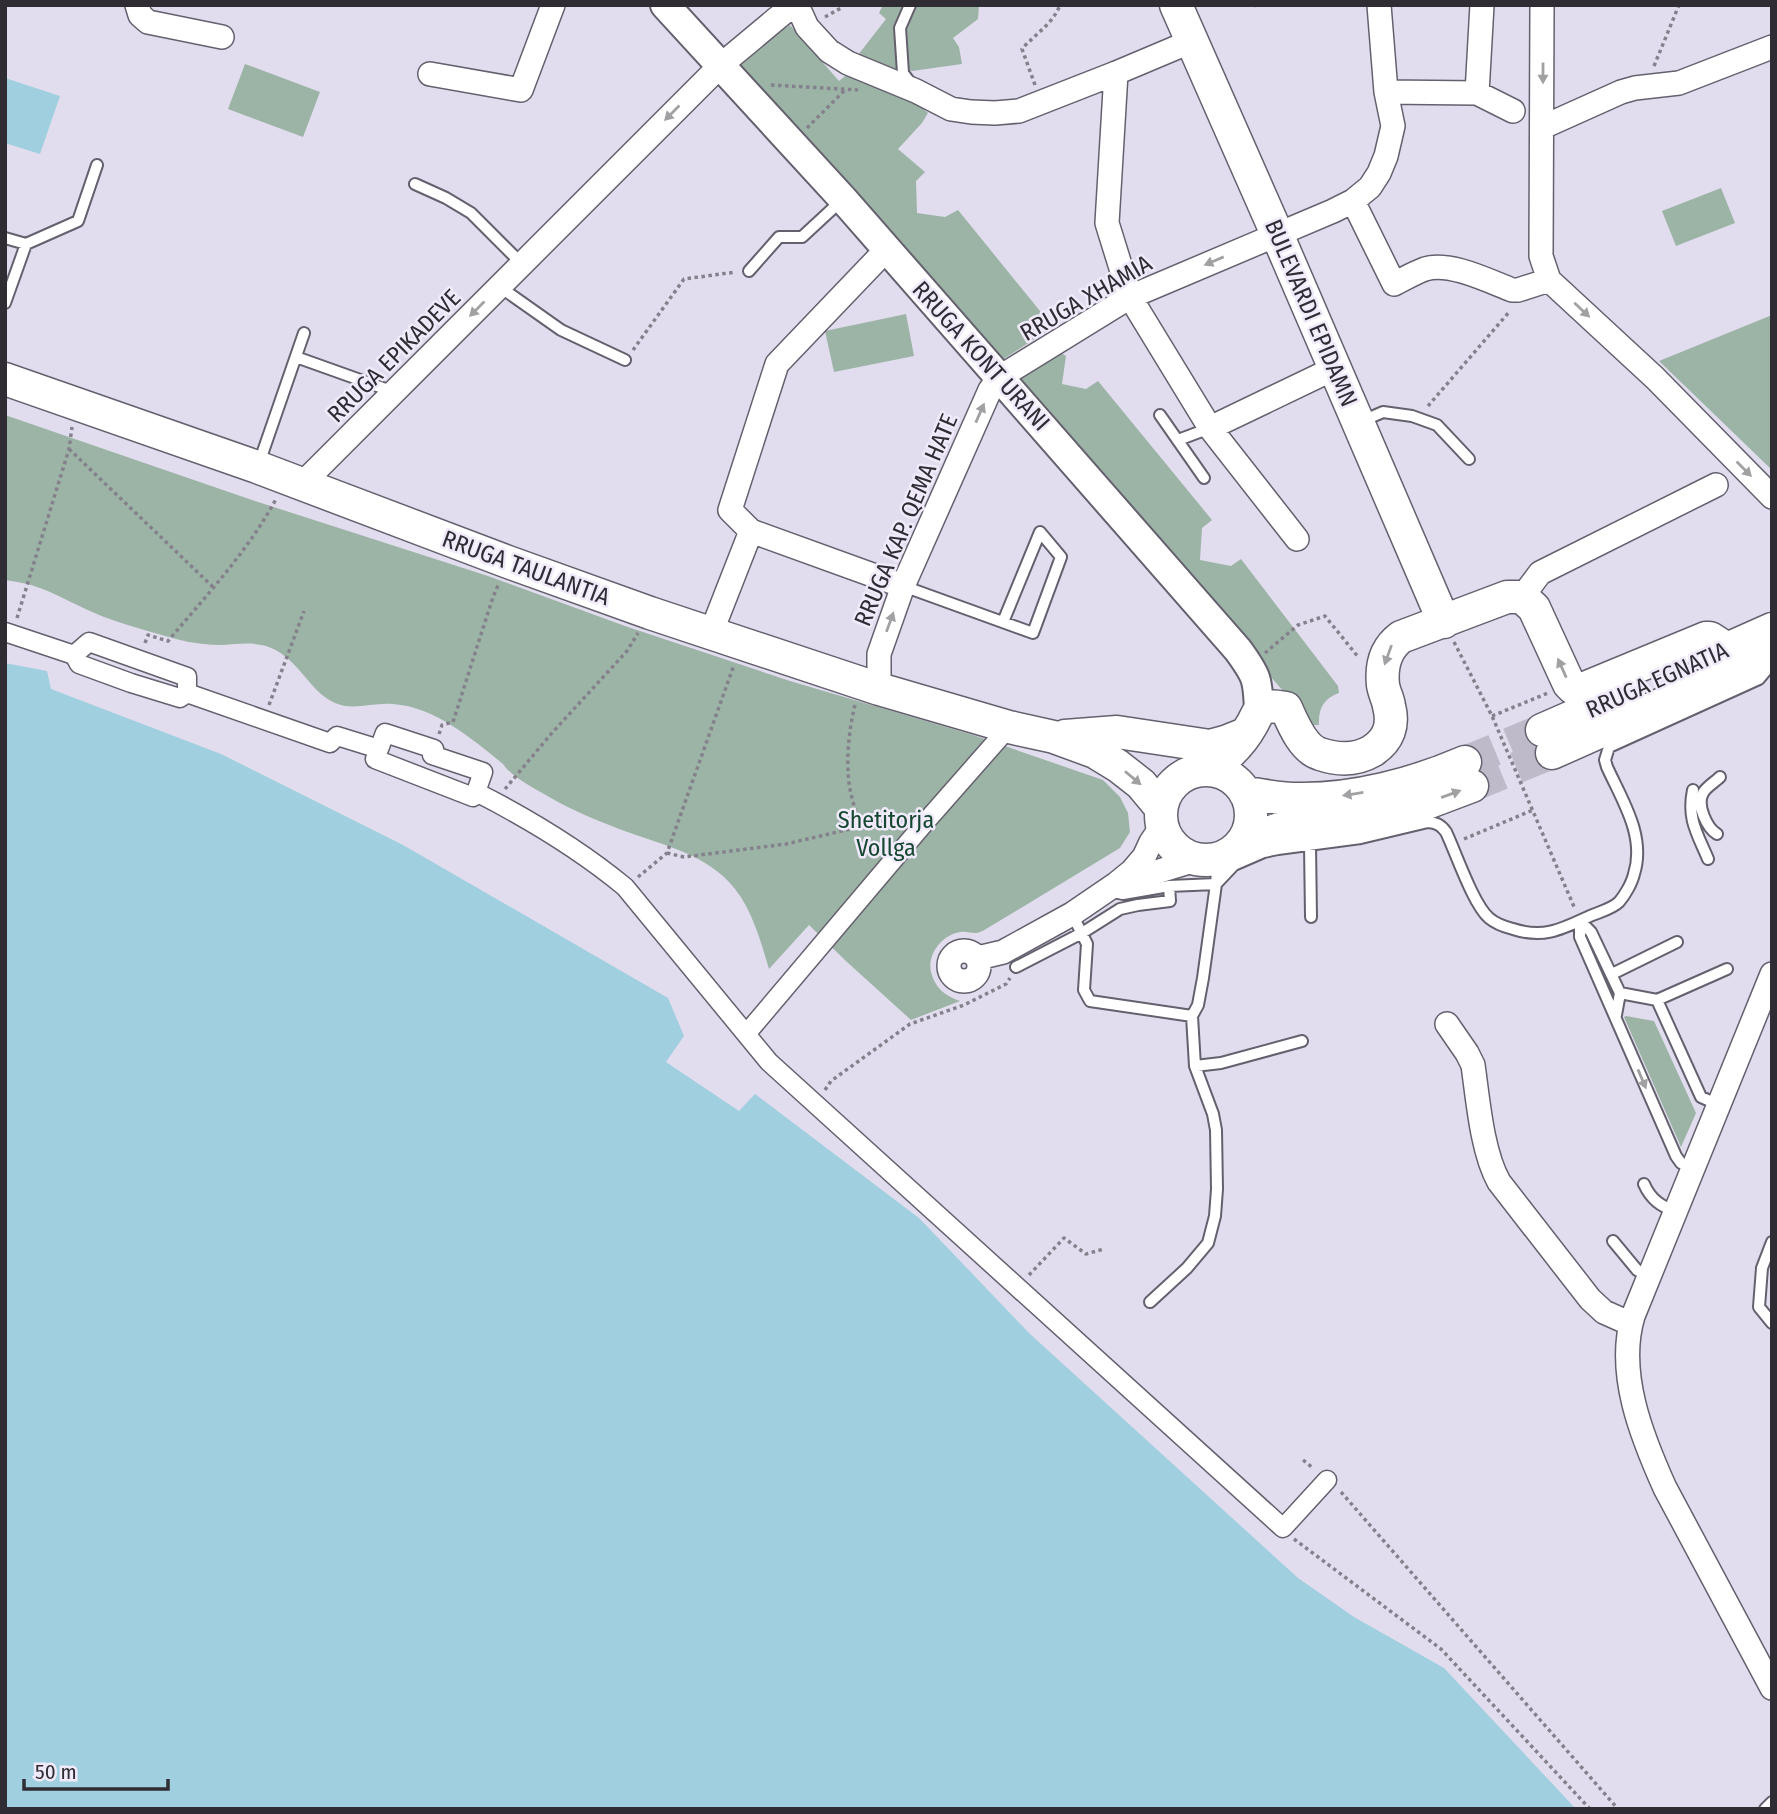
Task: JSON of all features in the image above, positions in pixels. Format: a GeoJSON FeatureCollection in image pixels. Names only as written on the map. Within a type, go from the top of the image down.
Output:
{"type":"FeatureCollection","features":[{"type":"Feature","properties":{"kind":"main road","name":"BULEVARDI EPIDAMN"},"geometry":{"type":"LineString","coordinates":[[1177,5],[1444,622]]}},
{"type":"Feature","properties":{"kind":"main road","name":"RRUGA TAULANTIA"},"geometry":{"type":"LineString","coordinates":[[5,379],[257,467],[650,613],[871,686],[1009,727],[1054,737],[1142,749],[1201,771]]}},
{"type":"Feature","properties":{"kind":"main road"},"geometry":{"type":"LineString","coordinates":[[1384,662],[1392,643],[1401,637],[1507,597],[1522,597],[1534,608],[1573,688],[1586,688],[1706,638],[1727,649]]}},
{"type":"Feature","properties":{"kind":"main road","name":"RRUGA EGNATIA"},"geometry":{"type":"LineString","coordinates":[[1772,629],[1727,649],[1547,741],[1772,655]]}},
{"type":"Feature","properties":{"kind":"main road","name":"RRUGA KONT URANI"},"geometry":{"type":"LineString","coordinates":[[1264,717],[1297,733],[1316,753],[1339,760],[1362,757],[1381,745],[1391,729],[1390,709],[1383,685],[1384,662]]}},
{"type":"Feature","properties":{"kind":"main road"},"geometry":{"type":"LineString","coordinates":[[1054,737],[1117,732],[1210,746],[1225,742],[1264,717]]}},
{"type":"Feature","properties":{"kind":"main road"},"geometry":{"type":"LineString","coordinates":[[1245,793],[1291,799],[1332,797],[1391,787],[1443,772],[1469,774],[1419,806],[1370,818],[1279,829],[1218,861],[1189,856],[1172,844],[1161,817],[1165,796],[1172,785],[1182,777],[1226,758],[1264,717]]}},
{"type":"Feature","properties":{"kind":"main road","name":"RRUGA TAULANTIA"},"geometry":{"type":"LineString","coordinates":[[1054,737],[1095,752],[1118,766],[1141,784],[1161,817]]}},
{"type":"Feature","properties":{"kind":"main road"},"geometry":{"type":"LineString","coordinates":[[1201,771],[1220,772],[1230,777],[1245,793],[1249,805],[1251,818],[1248,830],[1218,861]]}},
{"type":"Feature","properties":{"kind":"street"},"geometry":{"type":"LineString","coordinates":[[137,5],[140,15],[148,22],[222,37]]}},
{"type":"Feature","properties":{"kind":"street"},"geometry":{"type":"LineString","coordinates":[[430,74],[521,89],[553,5]]}},
{"type":"Feature","properties":{"kind":"street","name":"RRUGA KONT URANI"},"geometry":{"type":"LineString","coordinates":[[665,5],[843,200],[1245,657],[1270,677],[1264,717]]}},
{"type":"Feature","properties":{"kind":"street"},"geometry":{"type":"LineString","coordinates":[[795,5],[807,27],[829,51],[848,63],[916,91],[951,110],[971,112],[1019,111],[1192,41]]}},
{"type":"Feature","properties":{"kind":"street","name":"RRUGA EPIKADEVE"},"geometry":{"type":"LineString","coordinates":[[295,481],[394,392],[522,264],[729,74],[795,5]]}},
{"type":"Feature","properties":{"kind":"street","name":"RRUGA XHAMIA"},"geometry":{"type":"LineString","coordinates":[[1000,377],[1130,297],[1333,212],[1370,187],[1387,156],[1393,126],[1386,92],[1379,5]]}},
{"type":"Feature","properties":{"kind":"street"},"geometry":{"type":"LineString","coordinates":[[1478,93],[1482,5]]}},
{"type":"Feature","properties":{"kind":"street"},"geometry":{"type":"LineString","coordinates":[[1542,5],[1541,256],[1549,280],[1655,378],[1772,497]]}},
{"type":"Feature","properties":{"kind":"street"},"geometry":{"type":"LineString","coordinates":[[1543,127],[1621,92],[1679,83],[1772,47]]}},
{"type":"Feature","properties":{"kind":"street"},"geometry":{"type":"LineString","coordinates":[[1116,73],[1107,223],[1130,297],[1210,428],[1297,538]]}},
{"type":"Feature","properties":{"kind":"street"},"geometry":{"type":"LineString","coordinates":[[1386,92],[1478,93],[1513,111]]}},
{"type":"Feature","properties":{"kind":"street"},"geometry":{"type":"LineString","coordinates":[[1353,201],[1394,284],[1427,268],[1461,271],[1512,290],[1549,280]]}},
{"type":"Feature","properties":{"kind":"street"},"geometry":{"type":"LineString","coordinates":[[886,250],[777,364],[730,510],[751,531],[903,586]]}},
{"type":"Feature","properties":{"kind":"street"},"geometry":{"type":"LineString","coordinates":[[1210,428],[1335,368]]}},
{"type":"Feature","properties":{"kind":"street","name":"RRUGA KAP. QEMA HATE"},"geometry":{"type":"LineString","coordinates":[[871,686],[879,654],[903,586],[990,390],[1000,377]]}},
{"type":"Feature","properties":{"kind":"street"},"geometry":{"type":"LineString","coordinates":[[1522,597],[1540,573],[1716,485]]}},
{"type":"Feature","properties":{"kind":"street"},"geometry":{"type":"LineString","coordinates":[[712,633],[751,531]]}},
{"type":"Feature","properties":{"kind":"street"},"geometry":{"type":"LineString","coordinates":[[9,633],[74,655],[79,664],[131,683],[180,698],[187,694],[330,743],[337,736],[379,749]]}},
{"type":"Feature","properties":{"kind":"street"},"geometry":{"type":"LineString","coordinates":[[74,655],[89,642],[187,677],[187,694]]}},
{"type":"Feature","properties":{"kind":"street"},"geometry":{"type":"LineString","coordinates":[[747,1033],[1009,727]]}},
{"type":"Feature","properties":{"kind":"street"},"geometry":{"type":"LineString","coordinates":[[385,733],[483,772],[473,797],[375,759],[379,749],[385,733]]}},
{"type":"Feature","properties":{"kind":"street"},"geometry":{"type":"LineString","coordinates":[[476,792],[556,836],[603,868],[625,887],[769,1062],[1283,1528],[1333,1484]]}},
{"type":"Feature","properties":{"kind":"street"},"geometry":{"type":"LineString","coordinates":[[978,958],[1003,952],[1077,923],[1144,857],[1161,817]]}},
{"type":"Feature","properties":{"kind":"street"},"geometry":{"type":"LineString","coordinates":[[1111,887],[1218,861]]}},
{"type":"Feature","properties":{"kind":"street"},"geometry":{"type":"LineString","coordinates":[[1772,974],[1631,1324],[1628,1361],[1639,1418],[1654,1464],[1772,1688]]}},
{"type":"Feature","properties":{"kind":"street"},"geometry":{"type":"LineString","coordinates":[[1447,1024],[1473,1065],[1488,1155],[1499,1182],[1590,1299],[1604,1312],[1631,1324]]}},
{"type":"Feature","properties":{"kind":"lane"},"geometry":{"type":"LineString","coordinates":[[910,5],[900,28],[903,73],[916,91]]}},
{"type":"Feature","properties":{"kind":"lane"},"geometry":{"type":"LineString","coordinates":[[5,238],[26,244],[78,221],[97,165]]}},
{"type":"Feature","properties":{"kind":"lane"},"geometry":{"type":"LineString","coordinates":[[415,184],[471,213],[522,264]]}},
{"type":"Feature","properties":{"kind":"lane"},"geometry":{"type":"LineString","coordinates":[[749,271],[779,237],[802,237],[843,200]]}},
{"type":"Feature","properties":{"kind":"lane"},"geometry":{"type":"LineString","coordinates":[[5,303],[26,244]]}},
{"type":"Feature","properties":{"kind":"lane"},"geometry":{"type":"LineString","coordinates":[[500,287],[561,330],[625,360]]}},
{"type":"Feature","properties":{"kind":"lane"},"geometry":{"type":"LineString","coordinates":[[257,467],[304,333]]}},
{"type":"Feature","properties":{"kind":"lane"},"geometry":{"type":"LineString","coordinates":[[296,357],[394,392]]}},
{"type":"Feature","properties":{"kind":"lane"},"geometry":{"type":"LineString","coordinates":[[1358,423],[1383,412],[1418,418],[1437,425],[1469,459]]}},
{"type":"Feature","properties":{"kind":"lane"},"geometry":{"type":"LineString","coordinates":[[1160,415],[1204,478]]}},
{"type":"Feature","properties":{"kind":"lane"},"geometry":{"type":"LineString","coordinates":[[1178,440],[1210,428]]}},
{"type":"Feature","properties":{"kind":"lane"},"geometry":{"type":"LineString","coordinates":[[903,586],[1033,633],[1060,556],[1040,531],[1003,622]]}},
{"type":"Feature","properties":{"kind":"lane"},"geometry":{"type":"LineString","coordinates":[[1111,887],[1123,894],[1169,886],[1218,861],[1234,865],[1278,849],[1361,838],[1421,823],[1436,823],[1446,832],[1477,902],[1490,919],[1513,929],[1538,935],[1553,933],[1617,904],[1634,874],[1637,838],[1605,760],[1609,747],[1759,679],[1772,664]]}},
{"type":"Feature","properties":{"kind":"lane"},"geometry":{"type":"LineString","coordinates":[[1717,834],[1710,830],[1700,804],[1702,794],[1720,777]]}},
{"type":"Feature","properties":{"kind":"lane"},"geometry":{"type":"LineString","coordinates":[[1693,790],[1690,816],[1708,859]]}},
{"type":"Feature","properties":{"kind":"lane"},"geometry":{"type":"LineString","coordinates":[[1310,845],[1311,917]]}},
{"type":"Feature","properties":{"kind":"lane"},"geometry":{"type":"LineString","coordinates":[[1150,1301],[1187,1268],[1208,1243],[1215,1216],[1216,1130],[1213,1114],[1195,1066],[1192,1016],[1198,1005],[1218,861]]}},
{"type":"Feature","properties":{"kind":"lane"},"geometry":{"type":"LineString","coordinates":[[1016,967],[1077,923],[1120,909],[1170,901],[1169,886]]}},
{"type":"Feature","properties":{"kind":"lane"},"geometry":{"type":"LineString","coordinates":[[1580,921],[1591,932],[1620,993],[1615,1016]]}},
{"type":"Feature","properties":{"kind":"lane"},"geometry":{"type":"LineString","coordinates":[[1580,921],[1580,937],[1676,1156],[1681,1163],[1693,1169]]}},
{"type":"Feature","properties":{"kind":"lane"},"geometry":{"type":"LineString","coordinates":[[1077,923],[1087,944],[1084,990],[1090,1002],[1192,1016]]}},
{"type":"Feature","properties":{"kind":"lane"},"geometry":{"type":"LineString","coordinates":[[1612,974],[1677,942]]}},
{"type":"Feature","properties":{"kind":"lane"},"geometry":{"type":"LineString","coordinates":[[1620,993],[1657,1000],[1727,970]]}},
{"type":"Feature","properties":{"kind":"lane"},"geometry":{"type":"LineString","coordinates":[[1657,1000],[1688,1056],[1701,1097],[1719,1105]]}},
{"type":"Feature","properties":{"kind":"lane"},"geometry":{"type":"LineString","coordinates":[[1195,1066],[1221,1063],[1302,1041]]}},
{"type":"Feature","properties":{"kind":"lane"},"geometry":{"type":"LineString","coordinates":[[1644,1184],[1652,1199],[1676,1212]]}},
{"type":"Feature","properties":{"kind":"lane"},"geometry":{"type":"LineString","coordinates":[[1613,1241],[1637,1270],[1650,1277]]}},
{"type":"Feature","properties":{"kind":"lane"},"geometry":{"type":"LineString","coordinates":[[1772,1242],[1762,1268],[1759,1307],[1772,1323]]}},
{"type":"Feature","properties":{"kind":"lane"},"geometry":{"type":"LineString","coordinates":[[1765,1809],[1772,1802]]}},
{"type":"Feature","properties":{"kind":"path"},"geometry":{"type":"LineString","coordinates":[[1042,103],[1022,49],[1032,37],[1055,19],[1060,5]]}},
{"type":"Feature","properties":{"kind":"path"},"geometry":{"type":"LineString","coordinates":[[1646,87],[1679,5]]}},
{"type":"Feature","properties":{"kind":"path"},"geometry":{"type":"LineString","coordinates":[[729,74],[865,90]]}},
{"type":"Feature","properties":{"kind":"path"},"geometry":{"type":"LineString","coordinates":[[792,143],[845,89]]}},
{"type":"Feature","properties":{"kind":"path"},"geometry":{"type":"LineString","coordinates":[[625,360],[684,279],[749,271]]}},
{"type":"Feature","properties":{"kind":"path"},"geometry":{"type":"LineString","coordinates":[[1418,418],[1501,322],[1525,287]]}},
{"type":"Feature","properties":{"kind":"path"},"geometry":{"type":"LineString","coordinates":[[9,633],[69,449],[75,404]]}},
{"type":"Feature","properties":{"kind":"path"},"geometry":{"type":"LineString","coordinates":[[69,449],[213,587]]}},
{"type":"Feature","properties":{"kind":"path"},"geometry":{"type":"LineString","coordinates":[[139,660],[148,635],[168,641],[295,481]]}},
{"type":"Feature","properties":{"kind":"path"},"geometry":{"type":"LineString","coordinates":[[433,752],[442,725],[453,722],[493,597],[508,562]]}},
{"type":"Feature","properties":{"kind":"path"},"geometry":{"type":"LineString","coordinates":[[264,720],[304,611]]}},
{"type":"Feature","properties":{"kind":"path"},"geometry":{"type":"LineString","coordinates":[[494,802],[551,734],[627,651],[650,613]]}},
{"type":"Feature","properties":{"kind":"path"},"geometry":{"type":"LineString","coordinates":[[1245,657],[1298,625],[1325,616],[1369,669],[1384,662]]}},
{"type":"Feature","properties":{"kind":"path"},"geometry":{"type":"LineString","coordinates":[[1444,622],[1492,716],[1580,921]]}},
{"type":"Feature","properties":{"kind":"path"},"geometry":{"type":"LineString","coordinates":[[625,887],[667,853],[741,643]]}},
{"type":"Feature","properties":{"kind":"path"},"geometry":{"type":"LineString","coordinates":[[860,827],[849,785],[849,731],[855,705],[871,686]]}},
{"type":"Feature","properties":{"kind":"path"},"geometry":{"type":"LineString","coordinates":[[1492,716],[1531,700]]}},
{"type":"Feature","properties":{"kind":"path"},"geometry":{"type":"LineString","coordinates":[[1467,838],[1533,810]]}},
{"type":"Feature","properties":{"kind":"path"},"geometry":{"type":"LineString","coordinates":[[667,853],[684,857],[786,844],[909,815],[922,826]]}},
{"type":"Feature","properties":{"kind":"path"},"geometry":{"type":"LineString","coordinates":[[817,1104],[831,1081],[910,1024],[964,1005],[1006,984],[1016,967]]}},
{"type":"Feature","properties":{"kind":"path"},"geometry":{"type":"LineString","coordinates":[[1017,1286],[1064,1238],[1086,1254],[1104,1249]]}},
{"type":"Feature","properties":{"kind":"path"},"geometry":{"type":"LineString","coordinates":[[1333,1484],[1618,1809]]}},
{"type":"Feature","properties":{"kind":"path"},"geometry":{"type":"LineString","coordinates":[[1283,1528],[1441,1649],[1590,1809]]}},
{"type":"Feature","properties":{"kind":"green space"},"geometry":{"type":"Polygon","coordinates":[[[883,5],[979,5],[978,19],[953,38],[959,47],[962,64],[912,71],[896,70],[858,55],[886,19],[879,13],[883,5]]]}},
{"type":"Feature","properties":{"kind":"green space"},"geometry":{"type":"Polygon","coordinates":[[[790,25],[839,81],[854,69],[896,85],[928,113],[898,149],[925,172],[916,181],[917,213],[945,217],[958,210],[1053,327],[1002,360],[730,67],[790,25]]]}},
{"type":"Feature","properties":{"kind":"green space"},"geometry":{"type":"Polygon","coordinates":[[[245,64],[320,92],[303,137],[228,109],[245,64]]]}},
{"type":"Feature","properties":{"kind":"green space"},"geometry":{"type":"Polygon","coordinates":[[[1721,188],[1735,223],[1676,246],[1662,211],[1721,188]]]}},
{"type":"Feature","properties":{"kind":"green space"},"geometry":{"type":"Polygon","coordinates":[[[906,314],[914,356],[834,372],[825,331],[906,314]]]}},
{"type":"Feature","properties":{"kind":"green space"},"geometry":{"type":"Polygon","coordinates":[[[1772,315],[1772,470],[1659,361],[1772,315]]]}},
{"type":"Feature","properties":{"kind":"green space"},"geometry":{"type":"Polygon","coordinates":[[[1059,352],[1066,356],[1062,384],[1086,389],[1098,381],[1212,520],[1202,528],[1200,560],[1231,566],[1241,559],[1338,686],[1339,693],[1323,705],[1319,725],[1313,725],[1011,381],[1059,352]]]}},
{"type":"Feature","properties":{"kind":"green space","name":"Shetitorja Vollga"},"geometry":{"type":"Polygon","coordinates":[[[5,415],[255,501],[488,576],[625,626],[790,681],[973,735],[1103,780],[1120,797],[1128,813],[1130,832],[1120,848],[986,929],[976,933],[953,934],[942,941],[931,959],[931,972],[941,991],[960,1001],[911,1020],[809,925],[769,969],[749,912],[737,891],[718,872],[677,849],[619,829],[551,798],[518,778],[478,744],[438,717],[408,706],[356,706],[335,703],[317,690],[286,657],[266,646],[211,645],[176,639],[104,617],[41,588],[5,580],[5,415]]]}},
{"type":"Feature","properties":{"kind":"green space"},"geometry":{"type":"Polygon","coordinates":[[[1624,1017],[1654,1021],[1696,1113],[1681,1147],[1624,1017]]]}},
{"type":"Feature","properties":{"kind":"water"},"geometry":{"type":"Polygon","coordinates":[[[5,78],[60,96],[40,154],[5,143],[5,78]]]}},
{"type":"Feature","properties":{"kind":"water"},"geometry":{"type":"Polygon","coordinates":[[[5,663],[47,671],[51,689],[221,754],[403,845],[668,998],[684,1036],[666,1062],[739,1111],[755,1094],[919,1218],[1029,1333],[1298,1578],[1354,1617],[1444,1668],[1576,1809],[5,1809],[5,663]]]}},
{"type":"Feature","properties":{"kind":"tunnel"},"geometry":{"type":"LineString","coordinates":[[1465,762],[1542,730]]}},
{"type":"Feature","properties":{"kind":"tunnel"},"geometry":{"type":"LineString","coordinates":[[1472,786],[1552,753]]}}]}
